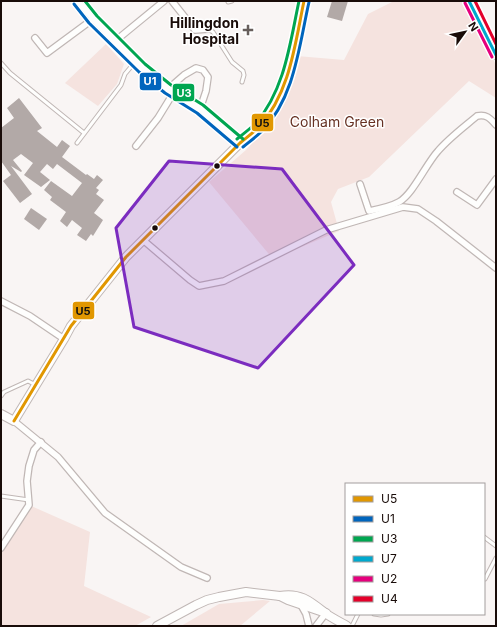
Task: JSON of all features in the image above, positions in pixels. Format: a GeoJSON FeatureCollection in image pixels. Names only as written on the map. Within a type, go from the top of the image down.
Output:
{"type":"FeatureCollection","features":[{"type":"Feature","properties":{"kind":"street"},"geometry":{"type":"LineString","coordinates":[[78,1],[114,42],[135,62],[168,89],[200,109],[240,143]]}},
{"type":"Feature","properties":{"kind":"street"},"geometry":{"type":"LineString","coordinates":[[114,42],[164,1]]}},
{"type":"Feature","properties":{"kind":"street"},"geometry":{"type":"LineString","coordinates":[[172,1],[195,30],[208,29]]}},
{"type":"Feature","properties":{"kind":"street"},"geometry":{"type":"LineString","coordinates":[[14,421],[37,385],[71,326],[126,257],[240,143],[260,125],[274,106],[292,64],[304,1]]}},
{"type":"Feature","properties":{"kind":"street"},"geometry":{"type":"LineString","coordinates":[[470,1],[496,55]]}},
{"type":"Feature","properties":{"kind":"street"},"geometry":{"type":"LineString","coordinates":[[35,38],[47,53],[93,19]]}},
{"type":"Feature","properties":{"kind":"street"},"geometry":{"type":"LineString","coordinates":[[168,89],[184,75],[196,68],[203,70],[208,77],[203,103],[200,109]]}},
{"type":"Feature","properties":{"kind":"street"},"geometry":{"type":"LineString","coordinates":[[136,146],[158,118],[174,92]]}},
{"type":"Feature","properties":{"kind":"street"},"geometry":{"type":"LineString","coordinates":[[360,184],[369,211],[399,202],[409,194],[428,163],[439,149],[477,116],[483,114],[489,117],[496,125]]}},
{"type":"Feature","properties":{"kind":"street"},"geometry":{"type":"LineString","coordinates":[[457,192],[477,205],[496,179]]}},
{"type":"Feature","properties":{"kind":"street"},"geometry":{"type":"LineString","coordinates":[[142,240],[199,286],[224,282],[326,230],[403,207],[418,209],[496,268]]}},
{"type":"Feature","properties":{"kind":"street"},"geometry":{"type":"LineString","coordinates":[[1,301],[30,316],[64,339]]}},
{"type":"Feature","properties":{"kind":"street"},"geometry":{"type":"LineString","coordinates":[[1,414],[14,421],[58,457],[105,513],[181,567],[207,578]]}},
{"type":"Feature","properties":{"kind":"street"},"geometry":{"type":"LineString","coordinates":[[1,548],[29,505],[27,481],[29,466],[34,450],[41,442]]}},
{"type":"Feature","properties":{"kind":"street"},"geometry":{"type":"LineString","coordinates":[[157,626],[196,605],[219,597],[246,592],[299,597],[310,601],[347,626]]}},
{"type":"Feature","properties":{"kind":"street"},"geometry":{"type":"LineString","coordinates":[[280,596],[326,613]]}},
{"type":"Feature","properties":{"kind":"street"},"geometry":{"type":"LineString","coordinates":[[301,605],[306,614],[309,626]]}},
{"type":"Feature","properties":{"kind":"street"},"geometry":{"type":"LineString","coordinates":[[316,626],[326,613]]}},
{"type":"Feature","properties":{"kind":"lane"},"geometry":{"type":"LineString","coordinates":[[228,2],[232,1]]}},
{"type":"Feature","properties":{"kind":"lane"},"geometry":{"type":"LineString","coordinates":[[208,29],[213,32],[232,62],[243,71],[244,75],[242,82]]}},
{"type":"Feature","properties":{"kind":"lane"},"geometry":{"type":"LineString","coordinates":[[1,62],[10,73],[84,134]]}},
{"type":"Feature","properties":{"kind":"lane"},"geometry":{"type":"LineString","coordinates":[[77,143],[121,85],[125,74],[135,62]]}},
{"type":"Feature","properties":{"kind":"lane"},"geometry":{"type":"LineString","coordinates":[[1,396],[4,392],[28,381],[37,385]]}},
{"type":"Feature","properties":{"kind":"lane"},"geometry":{"type":"LineString","coordinates":[[1,496],[29,500]]}},
{"type":"Feature","properties":{"kind":"lane"},"geometry":{"type":"LineString","coordinates":[[485,538],[496,546]]}},
{"type":"Feature","properties":{"kind":"lane"},"geometry":{"type":"LineString","coordinates":[[485,579],[496,558]]}},
{"type":"Feature","properties":{"kind":"lane"},"geometry":{"type":"LineString","coordinates":[[352,626],[358,615]]}},
{"type":"Feature","properties":{"kind":"highlighted area"},"geometry":{"type":"Polygon","coordinates":[[[169,161],[282,169],[354,265],[258,368],[134,327],[116,228],[169,161]]]}},
{"type":"Feature","properties":{"kind":"green space","name":"Colham Green"},"geometry":{"type":"Polygon","coordinates":[[[394,1],[463,1],[496,65],[496,98],[469,81],[369,177],[338,189],[331,202],[339,231],[273,259],[209,182],[246,150],[263,131],[282,98],[297,56],[344,60],[368,14],[394,1]]]}},
{"type":"Feature","properties":{"kind":"green space"},"geometry":{"type":"Polygon","coordinates":[[[106,44],[124,64],[117,84],[98,106],[65,83],[106,44]]]}},
{"type":"Feature","properties":{"kind":"green space"},"geometry":{"type":"Polygon","coordinates":[[[29,505],[90,532],[84,586],[151,617],[135,626],[1,626],[1,548],[29,505]]]}},
{"type":"Feature","properties":{"kind":"green space"},"geometry":{"type":"Polygon","coordinates":[[[263,600],[270,601],[240,626],[181,626],[219,604],[263,600]]]}},
{"type":"Feature","properties":{"kind":"building"},"geometry":{"type":"Polygon","coordinates":[[[332,1],[348,1],[342,21],[327,17],[332,1]]]}},
{"type":"Feature","properties":{"kind":"building"},"geometry":{"type":"Polygon","coordinates":[[[19,98],[42,128],[37,131],[57,147],[62,140],[70,146],[62,157],[86,175],[87,174],[94,179],[97,175],[103,180],[96,188],[99,190],[96,194],[104,200],[94,213],[103,220],[93,236],[91,234],[86,241],[77,235],[82,228],[72,220],[67,227],[60,221],[66,212],[50,200],[52,197],[44,190],[51,181],[72,196],[82,183],[57,164],[53,169],[47,164],[40,172],[50,180],[41,187],[24,175],[33,163],[21,154],[13,160],[22,171],[21,172],[11,166],[32,194],[20,203],[3,181],[11,175],[1,161],[1,128],[14,118],[7,108],[19,98]]]}},
{"type":"Feature","properties":{"kind":"building"},"geometry":{"type":"Polygon","coordinates":[[[31,208],[47,219],[39,230],[24,219],[31,208]]]}},
{"type":"Feature","properties":{"kind":"transit line","name":"U3"},"geometry":{"type":"LineString","coordinates":[[85,1],[97,16],[145,64],[171,85],[203,105],[243,139]]}},
{"type":"Feature","properties":{"kind":"transit line","name":"U3"},"geometry":{"type":"LineString","coordinates":[[237,139],[256,123],[274,96],[285,65],[299,1]]}},
{"type":"Feature","properties":{"kind":"transit line","name":"U5"},"geometry":{"type":"LineString","coordinates":[[14,421],[71,326],[126,257],[240,143],[259,127],[269,114],[278,99],[290,67],[304,1]]}},
{"type":"Feature","properties":{"kind":"transit line","name":"U7"},"geometry":{"type":"LineString","coordinates":[[469,1],[496,55]]}},
{"type":"Feature","properties":{"kind":"transit line","name":"U4"},"geometry":{"type":"LineString","coordinates":[[475,1],[496,44]]}},
{"type":"Feature","properties":{"kind":"transit line","name":"U1"},"geometry":{"type":"LineString","coordinates":[[243,147],[262,131],[273,118],[282,103],[294,70],[309,2]]}},
{"type":"Feature","properties":{"kind":"transit line","name":"U2"},"geometry":{"type":"LineString","coordinates":[[465,3],[492,57]]}},
{"type":"Feature","properties":{"kind":"transit line","name":"U1"},"geometry":{"type":"LineString","coordinates":[[74,4],[89,23],[139,72],[165,93],[197,113],[237,147]]}},
{"type":"Feature","properties":{"kind":"place","name":"Hillingdon Hospital"},"geometry":{"type":"Point","coordinates":[248,30]}}]}
